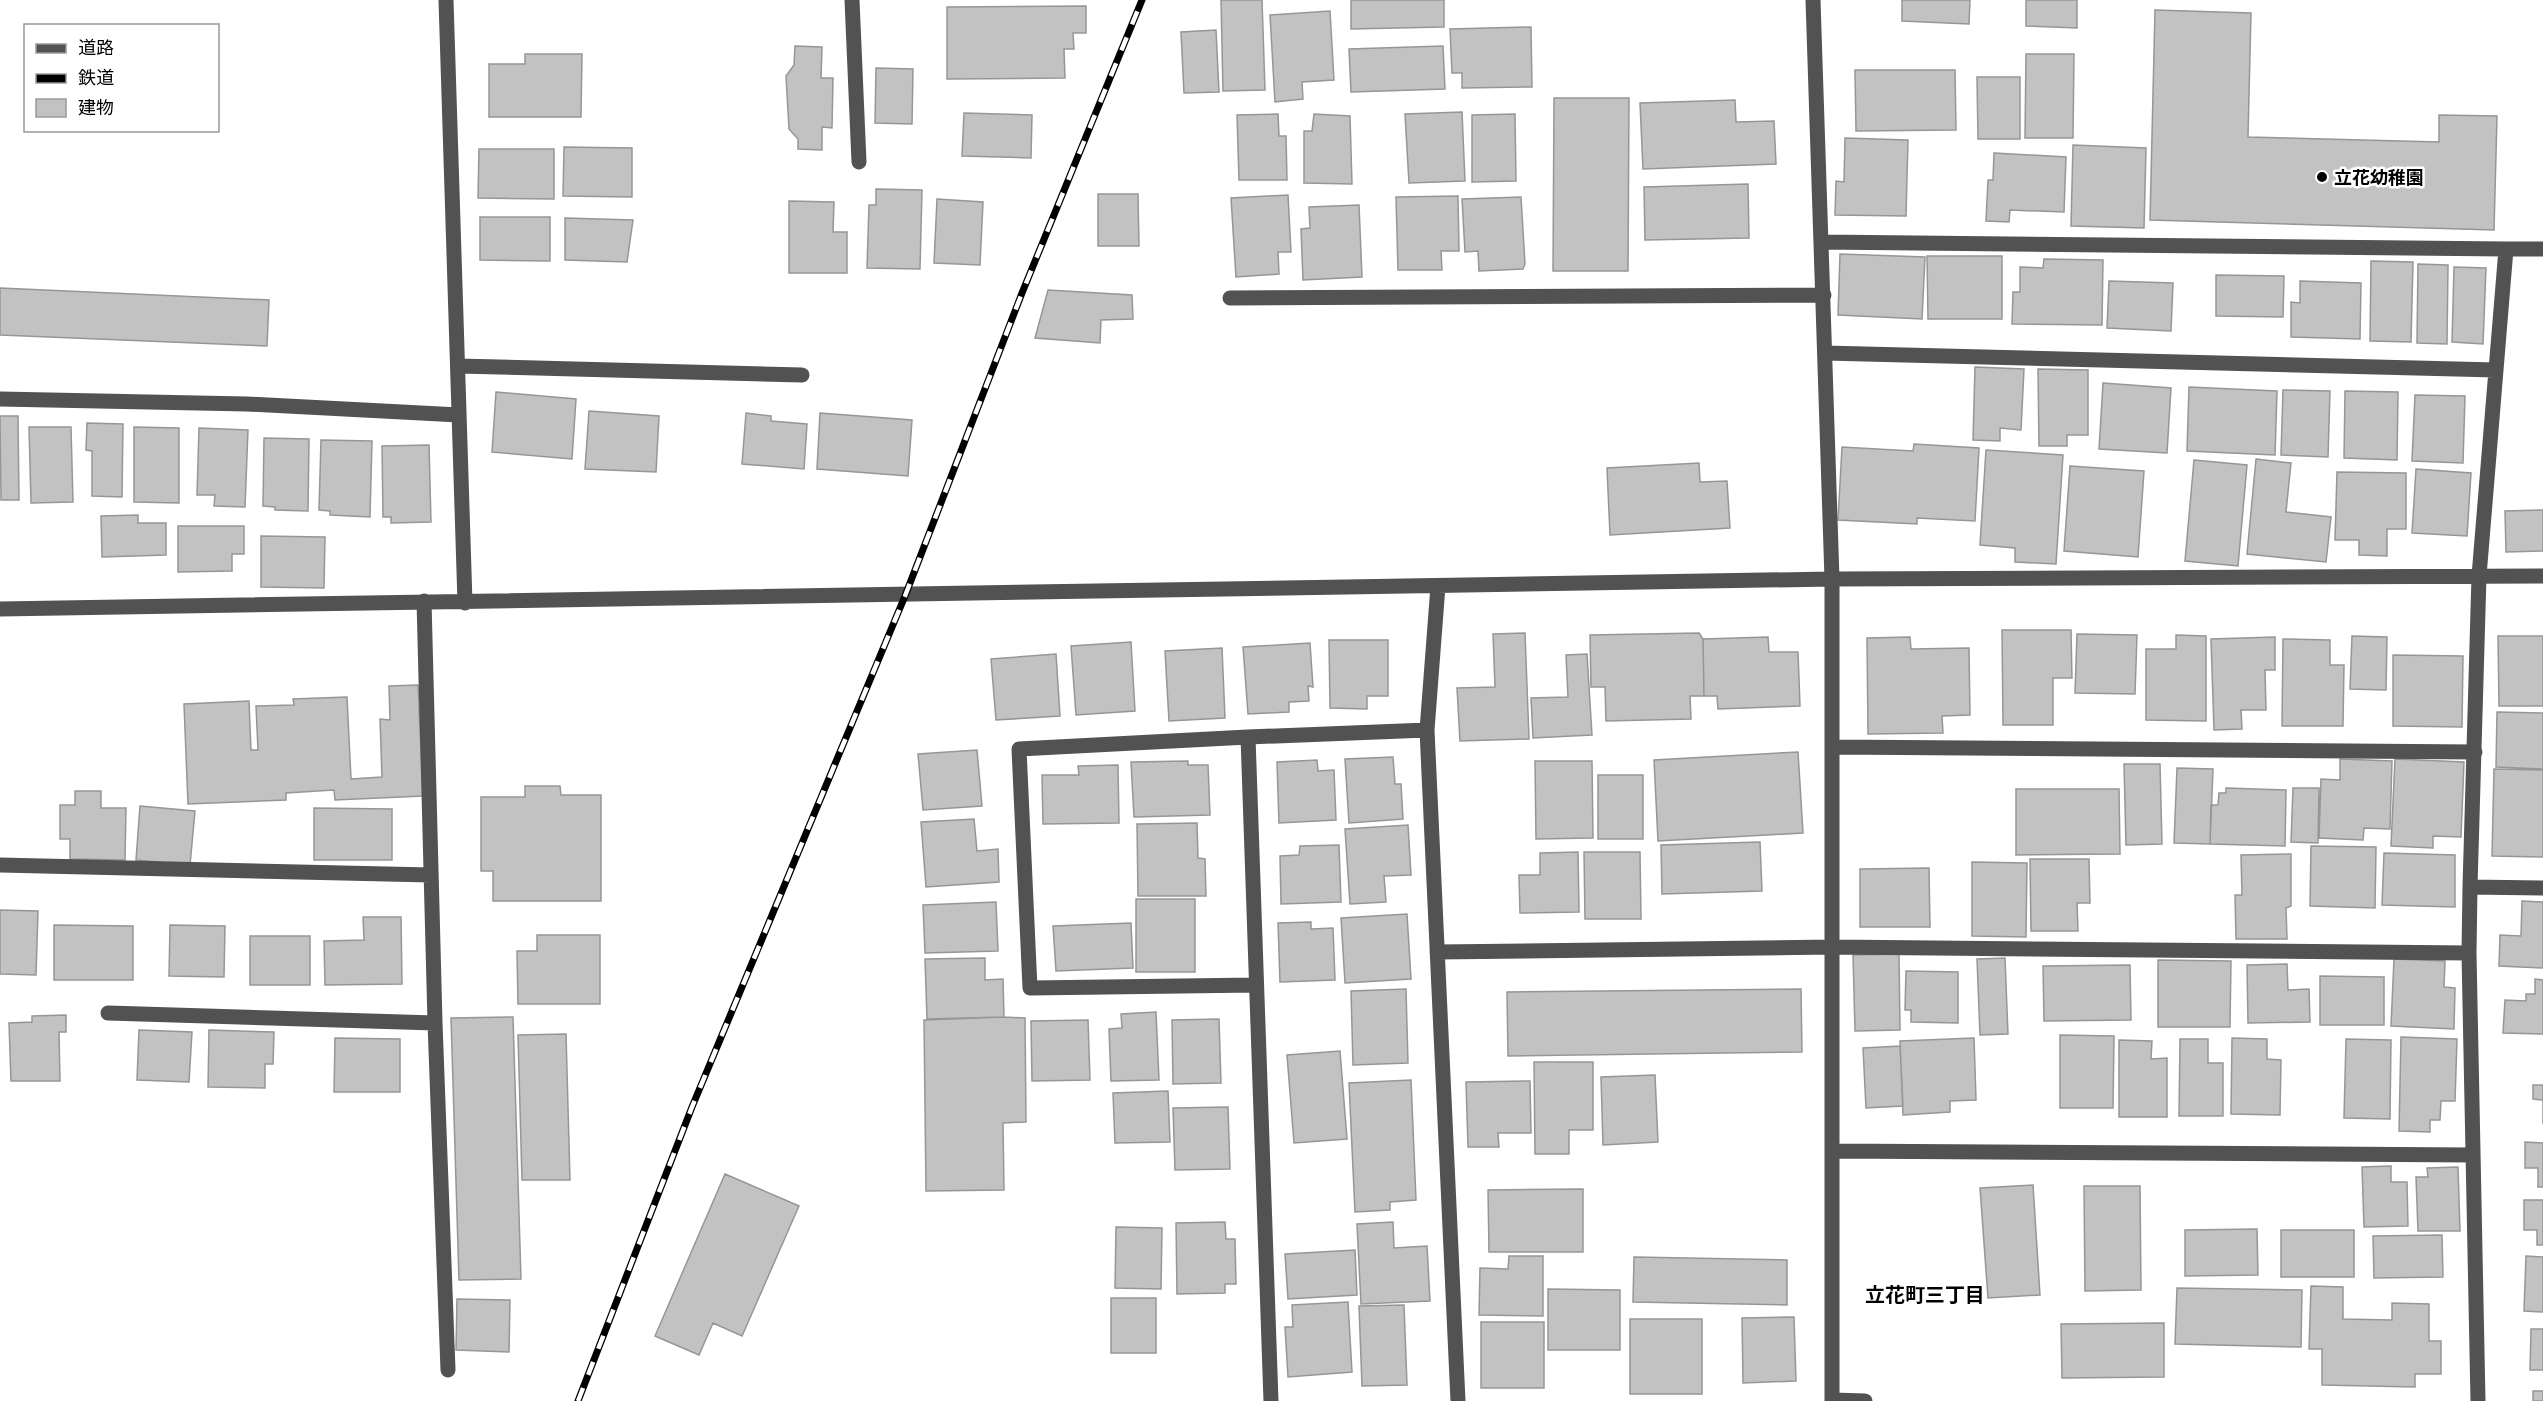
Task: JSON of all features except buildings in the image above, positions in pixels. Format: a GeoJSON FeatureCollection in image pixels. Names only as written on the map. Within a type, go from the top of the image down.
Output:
{"type":"FeatureCollection","features":[{"type":"Feature","properties":{"kind":"street"},"geometry":{"type":"LineString","coordinates":[[446,0],[465,603]]}},
{"type":"Feature","properties":{"kind":"street"},"geometry":{"type":"LineString","coordinates":[[852,0],[859,162]]}},
{"type":"Feature","properties":{"kind":"street"},"geometry":{"type":"LineString","coordinates":[[1813,0],[1832,579],[1832,1400],[1865,1401]]}},
{"type":"Feature","properties":{"kind":"street"},"geometry":{"type":"LineString","coordinates":[[1821,242],[2543,249]]}},
{"type":"Feature","properties":{"kind":"street"},"geometry":{"type":"LineString","coordinates":[[2478,1401],[2469,953],[2470,887],[2479,576],[2506,249]]}},
{"type":"Feature","properties":{"kind":"street"},"geometry":{"type":"LineString","coordinates":[[1230,298],[1824,294]]}},
{"type":"Feature","properties":{"kind":"street"},"geometry":{"type":"LineString","coordinates":[[1826,353],[2496,370]]}},
{"type":"Feature","properties":{"kind":"street"},"geometry":{"type":"LineString","coordinates":[[458,366],[802,375]]}},
{"type":"Feature","properties":{"kind":"street"},"geometry":{"type":"LineString","coordinates":[[0,399],[247,404],[459,415]]}},
{"type":"Feature","properties":{"kind":"street"},"geometry":{"type":"LineString","coordinates":[[0,609],[1832,579],[2543,576]]}},
{"type":"Feature","properties":{"kind":"street"},"geometry":{"type":"LineString","coordinates":[[1438,586],[1427,730],[1458,1401]]}},
{"type":"Feature","properties":{"kind":"street"},"geometry":{"type":"LineString","coordinates":[[424,601],[435,1023],[448,1370]]}},
{"type":"Feature","properties":{"kind":"street"},"geometry":{"type":"LineString","coordinates":[[1256,985],[1030,988],[1019,749],[1427,730]]}},
{"type":"Feature","properties":{"kind":"street"},"geometry":{"type":"LineString","coordinates":[[1248,737],[1271,1401]]}},
{"type":"Feature","properties":{"kind":"street"},"geometry":{"type":"LineString","coordinates":[[1833,747],[2475,752]]}},
{"type":"Feature","properties":{"kind":"street"},"geometry":{"type":"LineString","coordinates":[[0,865],[431,875]]}},
{"type":"Feature","properties":{"kind":"street"},"geometry":{"type":"LineString","coordinates":[[2470,887],[2543,888]]}},
{"type":"Feature","properties":{"kind":"street"},"geometry":{"type":"LineString","coordinates":[[1437,952],[1833,947],[2469,953]]}},
{"type":"Feature","properties":{"kind":"street"},"geometry":{"type":"LineString","coordinates":[[108,1013],[435,1023]]}},
{"type":"Feature","properties":{"kind":"street"},"geometry":{"type":"LineString","coordinates":[[1832,1151],[2473,1155]]}},
{"type":"Feature","properties":{"kind":"railway"},"geometry":{"type":"LineString","coordinates":[[578,1401],[692,1107],[905,596],[1022,293],[1142,0]]}},
{"type":"Feature","properties":{"kind":"place","name":"立花幼稚園"},"geometry":{"type":"Point","coordinates":[2322,177]}},
{"type":"Feature","properties":{"kind":"district","name":"立花町三丁目"},"geometry":{"type":"Point","coordinates":[1925,1294]}}]}
